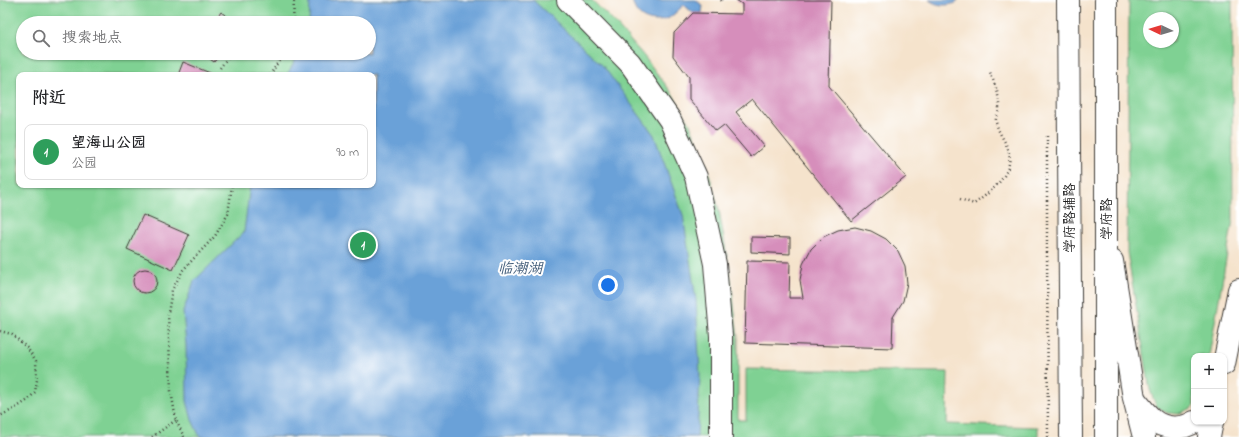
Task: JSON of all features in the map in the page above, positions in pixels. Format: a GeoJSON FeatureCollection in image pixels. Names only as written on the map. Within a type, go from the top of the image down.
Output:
{"type":"FeatureCollection","features":[{"type":"Feature","properties":{"kind":"main road"},"geometry":{"type":"LineString","coordinates":[[568,0],[630,63],[670,120],[696,177],[715,264],[721,336],[721,437]]}},
{"type":"Feature","properties":{"kind":"main road","name":"学府路辅路"},"geometry":{"type":"LineString","coordinates":[[1068,0],[1071,437]]}},
{"type":"Feature","properties":{"kind":"main road","name":"学府路"},"geometry":{"type":"LineString","coordinates":[[1106,0],[1106,437]]}},
{"type":"Feature","properties":{"kind":"main road"},"geometry":{"type":"LineString","coordinates":[[1106,223],[1134,398],[1144,437]]}},
{"type":"Feature","properties":{"kind":"main road"},"geometry":{"type":"LineString","coordinates":[[1226,353],[1239,290]]}},
{"type":"Feature","properties":{"kind":"main road"},"geometry":{"type":"LineString","coordinates":[[1134,398],[1154,421],[1167,426],[1179,428],[1191,423]]}},
{"type":"Feature","properties":{"kind":"main road"},"geometry":{"type":"LineString","coordinates":[[1209,437],[1211,425]]}},
{"type":"Feature","properties":{"kind":"path"},"geometry":{"type":"LineString","coordinates":[[293,16],[294,0]]}},
{"type":"Feature","properties":{"kind":"path"},"geometry":{"type":"LineString","coordinates":[[220,68],[226,60]]}},
{"type":"Feature","properties":{"kind":"path"},"geometry":{"type":"LineString","coordinates":[[272,72],[280,60]]}},
{"type":"Feature","properties":{"kind":"path"},"geometry":{"type":"LineString","coordinates":[[960,199],[974,204],[993,190],[1006,171],[1010,160],[1008,148],[998,130],[995,120],[999,109],[998,93],[990,72]]}},
{"type":"Feature","properties":{"kind":"path"},"geometry":{"type":"LineString","coordinates":[[1047,132],[1048,437]]}},
{"type":"Feature","properties":{"kind":"path"},"geometry":{"type":"LineString","coordinates":[[184,437],[176,420],[171,391],[168,313],[172,290],[183,270],[219,230],[228,214],[232,188]]}},
{"type":"Feature","properties":{"kind":"path"},"geometry":{"type":"LineString","coordinates":[[0,331],[12,334],[28,349],[36,361],[37,380],[35,392],[28,400],[14,410],[0,416]]}},
{"type":"Feature","properties":{"kind":"path"},"geometry":{"type":"LineString","coordinates":[[152,437],[176,420]]}},
{"type":"Feature","properties":{"kind":"green space","name":"临潮湖"},"geometry":{"type":"Polygon","coordinates":[[[0,0],[592,0],[643,55],[672,93],[690,124],[707,166],[719,210],[731,280],[738,338],[738,420],[746,420],[746,369],[948,372],[947,424],[1038,427],[1038,437],[0,437],[0,0]]]}},
{"type":"Feature","properties":{"kind":"green space"},"geometry":{"type":"Polygon","coordinates":[[[1129,0],[1232,0],[1233,220],[1210,353],[1191,353],[1190,409],[1178,414],[1167,413],[1156,406],[1150,390],[1127,252],[1129,0]]]}},
{"type":"Feature","properties":{"kind":"water","name":"临潮湖"},"geometry":{"type":"Polygon","coordinates":[[[310,0],[533,0],[603,66],[654,135],[683,215],[696,300],[700,376],[697,437],[200,437],[192,420],[187,401],[186,345],[183,312],[194,281],[244,232],[250,188],[376,188],[376,72],[289,72],[295,60],[376,60],[376,16],[309,16],[310,0]]]}},
{"type":"Feature","properties":{"kind":"water"},"geometry":{"type":"Polygon","coordinates":[[[632,0],[696,0],[703,6],[702,13],[693,13],[684,5],[669,18],[655,21],[645,19],[641,16],[635,8],[632,0]]]}},
{"type":"Feature","properties":{"kind":"water"},"geometry":{"type":"Polygon","coordinates":[[[929,0],[958,0],[956,3],[945,5],[929,0]]]}},
{"type":"Feature","properties":{"kind":"building"},"geometry":{"type":"Polygon","coordinates":[[[736,0],[831,0],[829,86],[906,177],[851,221],[752,99],[736,112],[764,146],[751,157],[724,125],[716,131],[689,99],[689,77],[673,56],[674,33],[693,13],[742,14],[742,4],[736,0]]]}},
{"type":"Feature","properties":{"kind":"building"},"geometry":{"type":"Polygon","coordinates":[[[221,12],[226,16],[218,16],[221,12]]]}},
{"type":"Feature","properties":{"kind":"building"},"geometry":{"type":"Polygon","coordinates":[[[183,62],[208,72],[179,72],[183,62]]]}},
{"type":"Feature","properties":{"kind":"building"},"geometry":{"type":"Polygon","coordinates":[[[143,215],[189,235],[173,270],[127,249],[143,215]]]}},
{"type":"Feature","properties":{"kind":"building"},"geometry":{"type":"Polygon","coordinates":[[[855,227],[871,231],[886,239],[898,251],[905,266],[907,283],[903,301],[893,317],[892,348],[745,343],[747,261],[790,262],[789,298],[803,298],[800,280],[803,264],[811,249],[823,237],[838,230],[855,227]]]}},
{"type":"Feature","properties":{"kind":"building"},"geometry":{"type":"Polygon","coordinates":[[[751,237],[790,238],[790,254],[751,252],[751,237]]]}},
{"type":"Feature","properties":{"kind":"building"},"geometry":{"type":"Polygon","coordinates":[[[145,269],[150,270],[156,276],[156,286],[150,292],[145,293],[140,292],[134,286],[133,281],[134,276],[140,270],[145,269]]]}},
{"type":"Feature","properties":{"kind":"place","name":"望海山公园"},"geometry":{"type":"Point","coordinates":[363,245]}}]}
